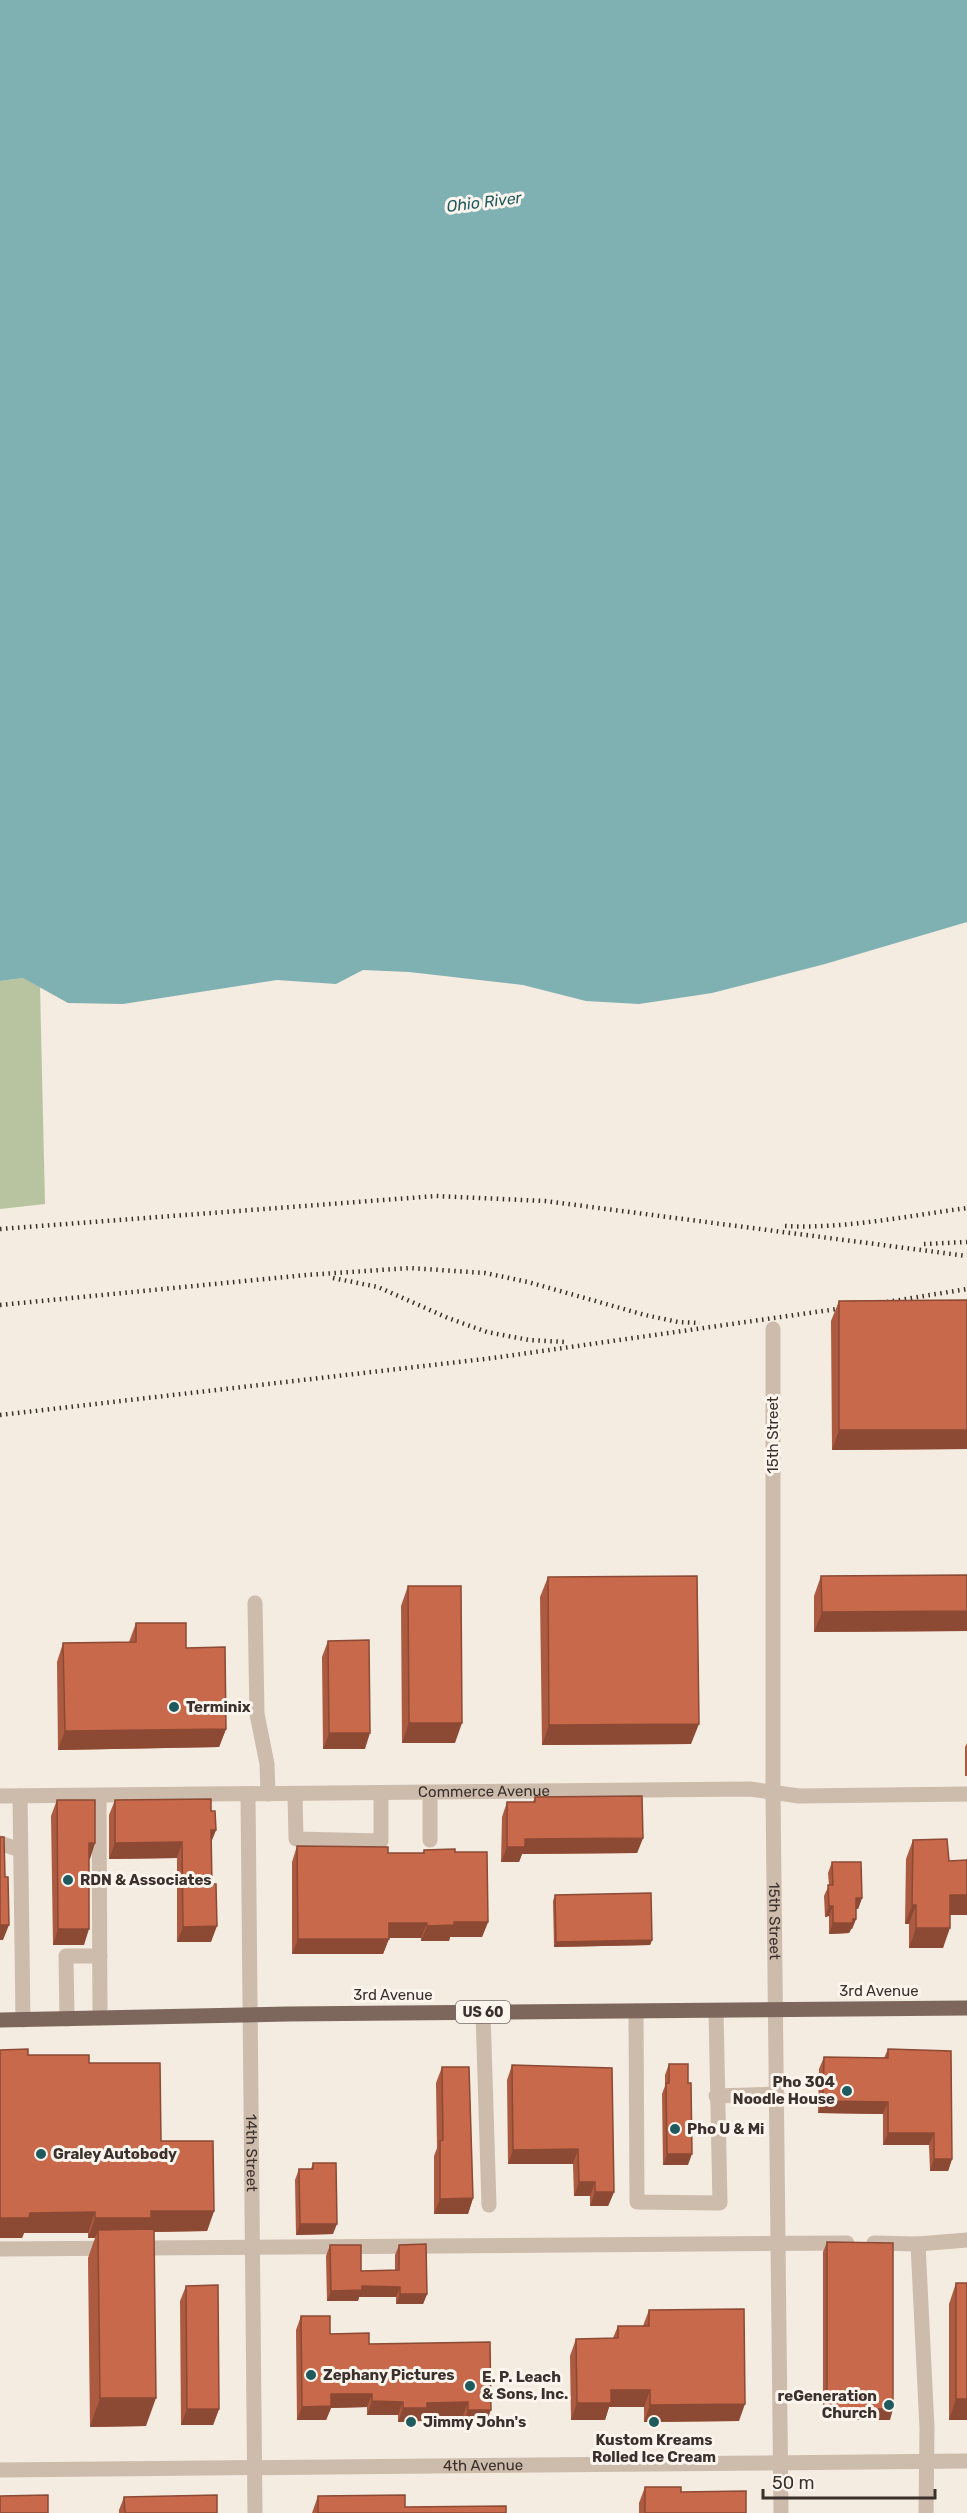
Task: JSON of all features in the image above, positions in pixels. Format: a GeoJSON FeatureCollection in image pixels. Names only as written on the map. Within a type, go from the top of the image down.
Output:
{"type":"FeatureCollection","features":[{"type":"Feature","properties":{"kind":"main road","name":"3rd Avenue"},"geometry":{"type":"LineString","coordinates":[[0,2020],[483,2012],[967,2008]]}},
{"type":"Feature","properties":{"kind":"street","name":"15th Street"},"geometry":{"type":"LineString","coordinates":[[773,1329],[773,1792],[781,2513]]}},
{"type":"Feature","properties":{"kind":"street"},"geometry":{"type":"LineString","coordinates":[[255,1603],[257,1714],[267,1764],[268,1794]]}},
{"type":"Feature","properties":{"kind":"street","name":"Commerce Avenue"},"geometry":{"type":"LineString","coordinates":[[0,1796],[750,1789],[799,1796],[967,1794]]}},
{"type":"Feature","properties":{"kind":"street"},"geometry":{"type":"LineString","coordinates":[[295,1794],[296,1839],[381,1841],[381,1793]]}},
{"type":"Feature","properties":{"kind":"street"},"geometry":{"type":"LineString","coordinates":[[430,1793],[430,1840]]}},
{"type":"Feature","properties":{"kind":"street","name":"14th Street"},"geometry":{"type":"LineString","coordinates":[[248,1795],[255,2513]]}},
{"type":"Feature","properties":{"kind":"street"},"geometry":{"type":"LineString","coordinates":[[20,1796],[23,2020]]}},
{"type":"Feature","properties":{"kind":"street"},"geometry":{"type":"LineString","coordinates":[[99,1796],[100,2018]]}},
{"type":"Feature","properties":{"kind":"street"},"geometry":{"type":"LineString","coordinates":[[0,1843],[21,1850]]}},
{"type":"Feature","properties":{"kind":"street"},"geometry":{"type":"LineString","coordinates":[[67,2019],[66,1956],[100,1956]]}},
{"type":"Feature","properties":{"kind":"street"},"geometry":{"type":"LineString","coordinates":[[636,2011],[637,2202],[720,2203],[716,2010]]}},
{"type":"Feature","properties":{"kind":"street"},"geometry":{"type":"LineString","coordinates":[[483,2012],[489,2205]]}},
{"type":"Feature","properties":{"kind":"street"},"geometry":{"type":"LineString","coordinates":[[716,2096],[777,2094]]}},
{"type":"Feature","properties":{"kind":"street"},"geometry":{"type":"LineString","coordinates":[[0,2249],[778,2242],[918,2244],[967,2240]]}},
{"type":"Feature","properties":{"kind":"street"},"geometry":{"type":"LineString","coordinates":[[918,2244],[927,2428],[926,2513]]}},
{"type":"Feature","properties":{"kind":"street","name":"4th Avenue"},"geometry":{"type":"LineString","coordinates":[[0,2470],[967,2461]]}},
{"type":"Feature","properties":{"kind":"green space"},"geometry":{"type":"Polygon","coordinates":[[[23,978],[40,987],[45,1204],[0,1209],[0,981],[23,978]]]}},
{"type":"Feature","properties":{"kind":"water","name":"Ohio River"},"geometry":{"type":"Polygon","coordinates":[[[0,0],[967,0],[967,922],[825,964],[712,993],[639,1004],[586,1001],[523,985],[409,972],[363,970],[336,984],[277,980],[123,1004],[68,1003],[23,978],[0,981],[0,0]]]}},
{"type":"Feature","properties":{"kind":"building"},"geometry":{"type":"Polygon","coordinates":[[[967,1300],[967,1430],[839,1430],[839,1301],[967,1300]]]}},
{"type":"Feature","properties":{"kind":"building"},"geometry":{"type":"Polygon","coordinates":[[[967,1575],[967,1611],[822,1612],[821,1576],[967,1575]]]}},
{"type":"Feature","properties":{"kind":"building"},"geometry":{"type":"Polygon","coordinates":[[[697,1576],[699,1724],[549,1725],[548,1577],[697,1576]]]}},
{"type":"Feature","properties":{"kind":"building"},"geometry":{"type":"Polygon","coordinates":[[[408,1586],[461,1586],[462,1723],[409,1723],[408,1586]]]}},
{"type":"Feature","properties":{"kind":"building"},"geometry":{"type":"Polygon","coordinates":[[[136,1623],[186,1623],[186,1648],[225,1647],[226,1729],[65,1731],[63,1643],[136,1642],[136,1623]]]}},
{"type":"Feature","properties":{"kind":"building"},"geometry":{"type":"Polygon","coordinates":[[[369,1640],[370,1733],[329,1733],[328,1641],[369,1640]]]}},
{"type":"Feature","properties":{"kind":"building"},"geometry":{"type":"Polygon","coordinates":[[[642,1796],[643,1838],[525,1839],[525,1847],[507,1847],[507,1802],[535,1802],[535,1797],[642,1796]]]}},
{"type":"Feature","properties":{"kind":"building"},"geometry":{"type":"Polygon","coordinates":[[[211,1799],[211,1811],[215,1811],[216,1830],[211,1830],[212,1884],[216,1884],[217,1926],[183,1927],[182,1842],[115,1843],[115,1800],[211,1799]]]}},
{"type":"Feature","properties":{"kind":"building","name":"RDN & Associates"},"geometry":{"type":"Polygon","coordinates":[[[57,1800],[95,1800],[95,1843],[89,1843],[89,1929],[58,1929],[57,1800]]]}},
{"type":"Feature","properties":{"kind":"building"},"geometry":{"type":"Polygon","coordinates":[[[0,1837],[4,1837],[9,1925],[0,1925],[0,1837]]]}},
{"type":"Feature","properties":{"kind":"building"},"geometry":{"type":"Polygon","coordinates":[[[947,1839],[949,1861],[967,1860],[967,1895],[950,1895],[950,1928],[916,1928],[916,1905],[912,1905],[913,1840],[947,1839]]]}},
{"type":"Feature","properties":{"kind":"building"},"geometry":{"type":"Polygon","coordinates":[[[297,1846],[388,1847],[388,1853],[424,1853],[424,1850],[455,1849],[455,1852],[487,1852],[488,1922],[454,1922],[454,1925],[427,1926],[427,1923],[389,1923],[389,1939],[298,1939],[297,1846]]]}},
{"type":"Feature","properties":{"kind":"building"},"geometry":{"type":"Polygon","coordinates":[[[832,1862],[861,1862],[862,1898],[856,1898],[856,1919],[853,1919],[853,1923],[833,1923],[833,1906],[829,1906],[828,1885],[833,1885],[832,1862]]]}},
{"type":"Feature","properties":{"kind":"building"},"geometry":{"type":"Polygon","coordinates":[[[651,1893],[652,1940],[556,1942],[555,1895],[651,1893]]]}},
{"type":"Feature","properties":{"kind":"building"},"geometry":{"type":"Polygon","coordinates":[[[28,2049],[28,2055],[89,2055],[89,2063],[160,2063],[161,2141],[213,2141],[214,2211],[151,2211],[151,2218],[95,2218],[95,2212],[30,2213],[29,2218],[0,2218],[0,2050],[28,2049]]]}},
{"type":"Feature","properties":{"kind":"building"},"geometry":{"type":"Polygon","coordinates":[[[888,2049],[951,2051],[952,2159],[934,2159],[934,2133],[888,2133],[888,2102],[823,2101],[824,2057],[888,2058],[888,2049]]]}},
{"type":"Feature","properties":{"kind":"building","name":"Pho U & Mi"},"geometry":{"type":"Polygon","coordinates":[[[669,2064],[688,2064],[688,2083],[691,2083],[692,2154],[667,2154],[666,2083],[669,2083],[669,2064]]]}},
{"type":"Feature","properties":{"kind":"building"},"geometry":{"type":"Polygon","coordinates":[[[512,2065],[612,2068],[614,2192],[595,2192],[595,2182],[579,2182],[578,2149],[513,2150],[512,2065]]]}},
{"type":"Feature","properties":{"kind":"building"},"geometry":{"type":"Polygon","coordinates":[[[442,2067],[469,2067],[473,2198],[440,2199],[440,2141],[443,2140],[442,2067]]]}},
{"type":"Feature","properties":{"kind":"building"},"geometry":{"type":"Polygon","coordinates":[[[313,2163],[336,2163],[337,2224],[300,2224],[299,2169],[313,2169],[313,2163]]]}},
{"type":"Feature","properties":{"kind":"building"},"geometry":{"type":"Polygon","coordinates":[[[154,2229],[156,2398],[100,2398],[98,2230],[154,2229]]]}},
{"type":"Feature","properties":{"kind":"building"},"geometry":{"type":"Polygon","coordinates":[[[827,2242],[893,2243],[893,2409],[827,2409],[827,2242]]]}},
{"type":"Feature","properties":{"kind":"building"},"geometry":{"type":"Polygon","coordinates":[[[426,2244],[427,2294],[400,2294],[400,2287],[362,2286],[362,2290],[331,2291],[330,2245],[361,2245],[361,2271],[399,2270],[399,2245],[426,2244]]]}},
{"type":"Feature","properties":{"kind":"building"},"geometry":{"type":"Polygon","coordinates":[[[956,2283],[967,2283],[967,2399],[956,2399],[956,2283]]]}},
{"type":"Feature","properties":{"kind":"building"},"geometry":{"type":"Polygon","coordinates":[[[218,2285],[219,2409],[187,2409],[186,2286],[218,2285]]]}},
{"type":"Feature","properties":{"kind":"building"},"geometry":{"type":"Polygon","coordinates":[[[744,2309],[745,2404],[650,2405],[650,2390],[611,2390],[611,2403],[577,2403],[576,2339],[618,2338],[618,2326],[649,2326],[649,2310],[744,2309]]]}},
{"type":"Feature","properties":{"kind":"building"},"geometry":{"type":"Polygon","coordinates":[[[301,2316],[330,2316],[330,2334],[369,2333],[369,2344],[490,2342],[491,2410],[468,2410],[468,2402],[427,2403],[427,2408],[403,2408],[403,2402],[372,2401],[372,2394],[331,2394],[331,2406],[302,2407],[301,2316]]]}},
{"type":"Feature","properties":{"kind":"building"},"geometry":{"type":"Polygon","coordinates":[[[645,2487],[681,2487],[681,2492],[746,2491],[746,2513],[645,2513],[645,2487]]]}},
{"type":"Feature","properties":{"kind":"building"},"geometry":{"type":"Polygon","coordinates":[[[48,2495],[48,2513],[0,2513],[0,2496],[48,2495]]]}},
{"type":"Feature","properties":{"kind":"building"},"geometry":{"type":"Polygon","coordinates":[[[217,2495],[217,2513],[125,2513],[124,2497],[217,2495]]]}},
{"type":"Feature","properties":{"kind":"building"},"geometry":{"type":"Polygon","coordinates":[[[405,2495],[405,2507],[506,2506],[506,2513],[318,2513],[318,2496],[405,2495]]]}},
{"type":"Feature","properties":{"kind":"railway"},"geometry":{"type":"LineString","coordinates":[[0,1229],[436,1196],[545,1201],[967,1256]]}},
{"type":"Feature","properties":{"kind":"railway"},"geometry":{"type":"LineString","coordinates":[[785,1226],[854,1224],[967,1208]]}},
{"type":"Feature","properties":{"kind":"railway"},"geometry":{"type":"LineString","coordinates":[[924,1244],[967,1242]]}},
{"type":"Feature","properties":{"kind":"railway"},"geometry":{"type":"LineString","coordinates":[[0,1305],[306,1275],[410,1268],[485,1273],[528,1282],[645,1315],[678,1322],[700,1323]]}},
{"type":"Feature","properties":{"kind":"railway"},"geometry":{"type":"LineString","coordinates":[[333,1278],[378,1287],[448,1318],[487,1332],[529,1340],[565,1342]]}},
{"type":"Feature","properties":{"kind":"railway"},"geometry":{"type":"LineString","coordinates":[[881,1303],[967,1289]]}},
{"type":"Feature","properties":{"kind":"railway"},"geometry":{"type":"LineString","coordinates":[[0,1415],[493,1358],[851,1307]]}},
{"type":"Feature","properties":{"kind":"place","name":"Terminix"},"geometry":{"type":"Point","coordinates":[174,1707]}},
{"type":"Feature","properties":{"kind":"place","name":"RDN & Associates"},"geometry":{"type":"Point","coordinates":[68,1880]}},
{"type":"Feature","properties":{"kind":"place","name":"Pho 304 Noodle House"},"geometry":{"type":"Point","coordinates":[847,2091]}},
{"type":"Feature","properties":{"kind":"place","name":"Pho U & Mi"},"geometry":{"type":"Point","coordinates":[675,2129]}},
{"type":"Feature","properties":{"kind":"place","name":"Graley Autobody"},"geometry":{"type":"Point","coordinates":[41,2154]}},
{"type":"Feature","properties":{"kind":"place","name":"Zephany Pictures"},"geometry":{"type":"Point","coordinates":[311,2375]}},
{"type":"Feature","properties":{"kind":"place","name":"E. P. Leach & Sons, Inc."},"geometry":{"type":"Point","coordinates":[470,2386]}},
{"type":"Feature","properties":{"kind":"place","name":"reGeneration Church"},"geometry":{"type":"Point","coordinates":[889,2405]}},
{"type":"Feature","properties":{"kind":"place","name":"Jimmy John's"},"geometry":{"type":"Point","coordinates":[411,2422]}},
{"type":"Feature","properties":{"kind":"place","name":"Kustom Kreams Rolled Ice Cream"},"geometry":{"type":"Point","coordinates":[654,2422]}}]}
